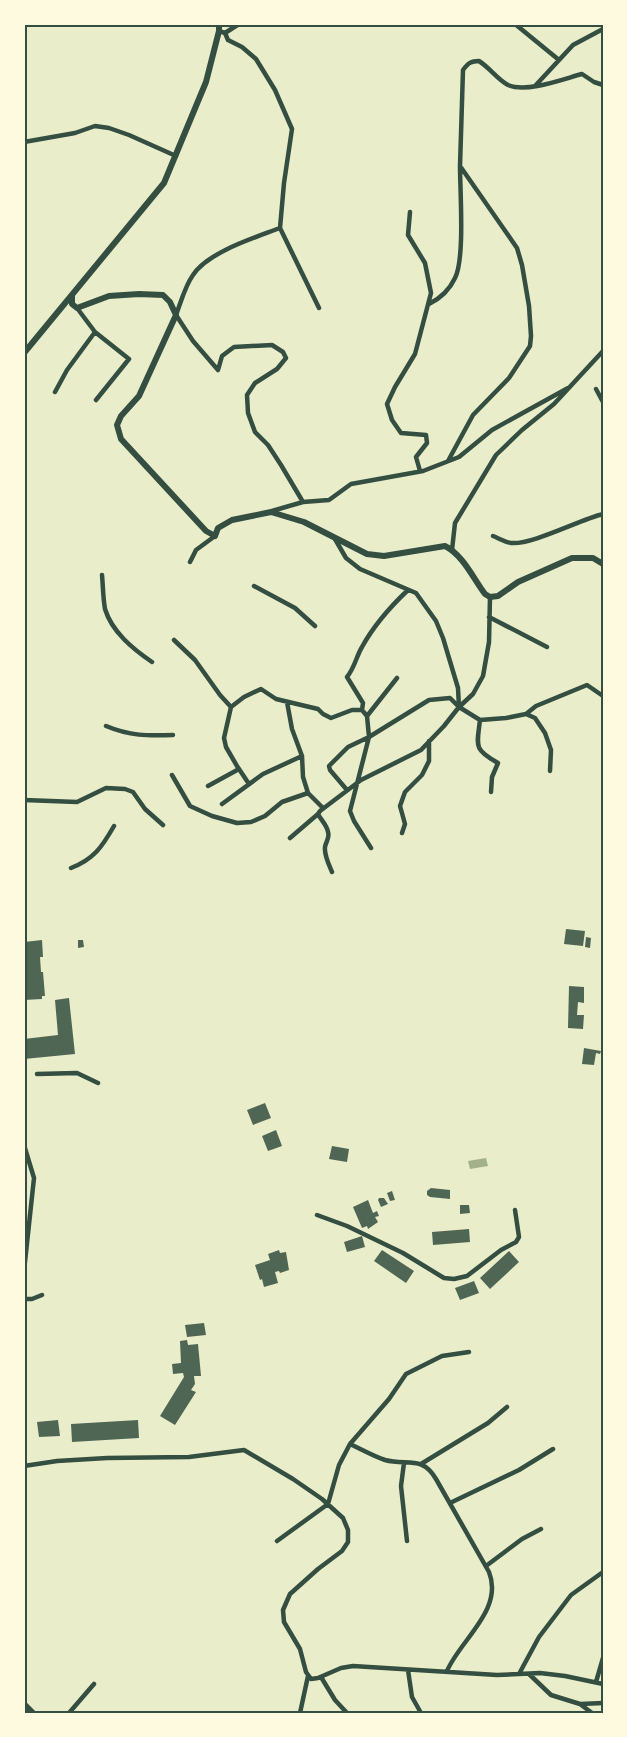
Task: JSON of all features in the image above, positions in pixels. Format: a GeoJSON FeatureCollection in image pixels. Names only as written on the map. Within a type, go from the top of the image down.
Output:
{"type":"FeatureCollection","features":[{"type":"Feature","properties":{"kind":"street"},"geometry":{"type":"LineString","coordinates":[[221,29],[239,24]]}},
{"type":"Feature","properties":{"kind":"street"},"geometry":{"type":"LineString","coordinates":[[515,24],[559,60]]}},
{"type":"Feature","properties":{"kind":"street"},"geometry":{"type":"LineString","coordinates":[[24,353],[164,183],[206,82],[221,29]]}},
{"type":"Feature","properties":{"kind":"street"},"geometry":{"type":"LineString","coordinates":[[221,29],[228,40],[242,47],[261,65],[292,129],[280,228],[319,309]]}},
{"type":"Feature","properties":{"kind":"street"},"geometry":{"type":"LineString","coordinates":[[535,86],[573,45],[603,29]]}},
{"type":"Feature","properties":{"kind":"street"},"geometry":{"type":"LineString","coordinates":[[429,304],[444,296],[456,277],[460,253],[463,69],[473,61],[479,61],[501,80],[517,88],[535,86],[582,74],[603,85]]}},
{"type":"Feature","properties":{"kind":"street"},"geometry":{"type":"LineString","coordinates":[[24,142],[75,133],[95,126],[119,132],[176,156]]}},
{"type":"Feature","properties":{"kind":"street"},"geometry":{"type":"LineString","coordinates":[[448,461],[473,415],[509,378],[531,341],[529,306],[517,248],[460,166]]}},
{"type":"Feature","properties":{"kind":"street"},"geometry":{"type":"LineString","coordinates":[[410,212],[408,235],[425,263],[431,293],[415,354],[394,387],[387,404],[392,420],[401,433],[426,435],[427,443],[416,457],[420,471]]}},
{"type":"Feature","properties":{"kind":"street"},"geometry":{"type":"LineString","coordinates":[[215,536],[206,531],[121,439],[117,425],[121,416],[139,396],[193,274],[207,260],[219,253],[280,228]]}},
{"type":"Feature","properties":{"kind":"street"},"geometry":{"type":"LineString","coordinates":[[72,295],[72,304],[95,332],[129,359],[96,400]]}},
{"type":"Feature","properties":{"kind":"street"},"geometry":{"type":"LineString","coordinates":[[77,308],[110,296],[163,295],[170,302],[193,341],[218,370],[222,356],[234,347],[272,345],[283,352],[286,358],[277,369],[255,383],[247,395],[248,413],[255,432],[268,445],[303,502]]}},
{"type":"Feature","properties":{"kind":"street"},"geometry":{"type":"LineString","coordinates":[[55,392],[67,370],[95,332]]}},
{"type":"Feature","properties":{"kind":"street"},"geometry":{"type":"LineString","coordinates":[[452,550],[455,523],[496,455],[554,404],[603,351]]}},
{"type":"Feature","properties":{"kind":"street"},"geometry":{"type":"LineString","coordinates":[[190,562],[196,550],[215,536],[218,528],[232,520],[271,512],[303,502],[329,500],[351,484],[420,471],[459,457],[492,430],[568,388]]}},
{"type":"Feature","properties":{"kind":"street"},"geometry":{"type":"LineString","coordinates":[[596,388],[603,402]]}},
{"type":"Feature","properties":{"kind":"street"},"geometry":{"type":"LineString","coordinates":[[271,512],[304,522],[368,554],[384,556],[445,546],[464,563],[485,594],[490,597],[498,596],[518,582],[572,558],[593,558],[603,564]]}},
{"type":"Feature","properties":{"kind":"street"},"geometry":{"type":"LineString","coordinates":[[493,536],[510,543],[522,542],[603,514]]}},
{"type":"Feature","properties":{"kind":"street"},"geometry":{"type":"LineString","coordinates":[[335,539],[346,558],[360,569],[416,593],[436,621],[443,638],[458,688],[459,707]]}},
{"type":"Feature","properties":{"kind":"street"},"geometry":{"type":"LineString","coordinates":[[102,575],[105,609],[114,627],[132,648],[152,662]]}},
{"type":"Feature","properties":{"kind":"street"},"geometry":{"type":"LineString","coordinates":[[254,586],[295,608],[315,626]]}},
{"type":"Feature","properties":{"kind":"street"},"geometry":{"type":"LineString","coordinates":[[371,848],[354,822],[350,811],[369,737],[367,716],[362,710],[363,703],[347,677],[354,668],[361,649],[370,635],[387,611],[408,590]]}},
{"type":"Feature","properties":{"kind":"street"},"geometry":{"type":"LineString","coordinates":[[290,838],[323,808],[357,783],[421,750],[473,694],[483,676],[489,642],[490,597]]}},
{"type":"Feature","properties":{"kind":"street"},"geometry":{"type":"LineString","coordinates":[[489,617],[547,647]]}},
{"type":"Feature","properties":{"kind":"street"},"geometry":{"type":"LineString","coordinates":[[174,640],[202,668],[231,708]]}},
{"type":"Feature","properties":{"kind":"street"},"geometry":{"type":"LineString","coordinates":[[367,716],[397,678]]}},
{"type":"Feature","properties":{"kind":"street"},"geometry":{"type":"LineString","coordinates":[[347,790],[329,766],[348,747],[369,737],[429,700],[450,698],[459,707],[480,720],[526,714],[536,706],[587,685],[603,696]]}},
{"type":"Feature","properties":{"kind":"street"},"geometry":{"type":"LineString","coordinates":[[249,784],[226,747],[224,738],[231,708],[244,697],[261,689],[276,699],[318,709],[331,718],[352,710],[362,710]]}},
{"type":"Feature","properties":{"kind":"street"},"geometry":{"type":"LineString","coordinates":[[287,702],[292,729],[302,756],[303,777],[308,793],[323,808]]}},
{"type":"Feature","properties":{"kind":"street"},"geometry":{"type":"LineString","coordinates":[[526,714],[536,718],[545,733],[551,750],[550,771]]}},
{"type":"Feature","properties":{"kind":"street"},"geometry":{"type":"LineString","coordinates":[[480,720],[477,744],[482,754],[498,763],[492,777],[491,792]]}},
{"type":"Feature","properties":{"kind":"street"},"geometry":{"type":"LineString","coordinates":[[106,726],[122,733],[144,736],[172,735]]}},
{"type":"Feature","properties":{"kind":"street"},"geometry":{"type":"LineString","coordinates":[[402,833],[405,824],[400,806],[405,792],[422,775],[429,761],[429,741]]}},
{"type":"Feature","properties":{"kind":"street"},"geometry":{"type":"LineString","coordinates":[[222,804],[263,774],[302,756]]}},
{"type":"Feature","properties":{"kind":"street"},"geometry":{"type":"LineString","coordinates":[[208,786],[239,769]]}},
{"type":"Feature","properties":{"kind":"street"},"geometry":{"type":"LineString","coordinates":[[172,776],[190,806],[212,816],[237,823],[251,822],[265,816],[282,802],[308,793]]}},
{"type":"Feature","properties":{"kind":"street"},"geometry":{"type":"LineString","coordinates":[[24,800],[77,802],[106,788],[125,789],[133,792],[145,809],[162,825]]}},
{"type":"Feature","properties":{"kind":"street"},"geometry":{"type":"LineString","coordinates":[[318,814],[329,833],[325,846],[332,872]]}},
{"type":"Feature","properties":{"kind":"street"},"geometry":{"type":"LineString","coordinates":[[71,868],[94,856],[114,826]]}},
{"type":"Feature","properties":{"kind":"street"},"geometry":{"type":"LineString","coordinates":[[36,1074],[76,1073],[98,1083]]}},
{"type":"Feature","properties":{"kind":"street"},"geometry":{"type":"LineString","coordinates":[[24,1146],[34,1178],[24,1271]]}},
{"type":"Feature","properties":{"kind":"street"},"geometry":{"type":"LineString","coordinates":[[24,1212],[30,1209]]}},
{"type":"Feature","properties":{"kind":"street"},"geometry":{"type":"LineString","coordinates":[[317,1215],[347,1226],[403,1253],[444,1278],[454,1279],[467,1276],[501,1250],[516,1242],[519,1237],[515,1210]]}},
{"type":"Feature","properties":{"kind":"street"},"geometry":{"type":"LineString","coordinates":[[24,1299],[42,1295]]}},
{"type":"Feature","properties":{"kind":"street"},"geometry":{"type":"LineString","coordinates":[[277,1541],[328,1504],[339,1465],[350,1444],[389,1399],[406,1374],[442,1356],[469,1352]]}},
{"type":"Feature","properties":{"kind":"street"},"geometry":{"type":"LineString","coordinates":[[421,1464],[488,1423],[507,1407]]}},
{"type":"Feature","properties":{"kind":"street"},"geometry":{"type":"LineString","coordinates":[[350,1444],[393,1462],[421,1464],[427,1467],[434,1474],[486,1566],[492,1582],[490,1600],[482,1619],[450,1663],[447,1671]]}},
{"type":"Feature","properties":{"kind":"street"},"geometry":{"type":"LineString","coordinates":[[450,1503],[519,1470],[553,1449]]}},
{"type":"Feature","properties":{"kind":"street"},"geometry":{"type":"LineString","coordinates":[[24,1466],[57,1461],[107,1458],[189,1457],[244,1450],[293,1479],[328,1504],[343,1518],[348,1530],[348,1542],[342,1551],[290,1594],[283,1610],[284,1622],[300,1649],[308,1676],[300,1713]]}},
{"type":"Feature","properties":{"kind":"street"},"geometry":{"type":"LineString","coordinates":[[404,1462],[401,1486],[407,1541]]}},
{"type":"Feature","properties":{"kind":"street"},"geometry":{"type":"LineString","coordinates":[[486,1566],[522,1539],[541,1529]]}},
{"type":"Feature","properties":{"kind":"street"},"geometry":{"type":"LineString","coordinates":[[519,1674],[539,1636],[571,1595],[603,1572]]}},
{"type":"Feature","properties":{"kind":"street"},"geometry":{"type":"LineString","coordinates":[[596,1682],[601,1674],[603,1658]]}},
{"type":"Feature","properties":{"kind":"street"},"geometry":{"type":"LineString","coordinates":[[308,1676],[311,1679],[321,1677],[341,1668],[353,1666],[497,1675],[565,1676],[603,1684]]}},
{"type":"Feature","properties":{"kind":"street"},"geometry":{"type":"LineString","coordinates":[[408,1670],[412,1697],[421,1713]]}},
{"type":"Feature","properties":{"kind":"street"},"geometry":{"type":"LineString","coordinates":[[529,1674],[551,1695],[580,1704],[592,1713]]}},
{"type":"Feature","properties":{"kind":"street"},"geometry":{"type":"LineString","coordinates":[[321,1677],[335,1700],[348,1713]]}},
{"type":"Feature","properties":{"kind":"street"},"geometry":{"type":"LineString","coordinates":[[69,1713],[94,1684]]}},
{"type":"Feature","properties":{"kind":"street"},"geometry":{"type":"LineString","coordinates":[[580,1704],[603,1703]]}},
{"type":"Feature","properties":{"kind":"street"},"geometry":{"type":"LineString","coordinates":[[24,1704],[33,1713]]}},
{"type":"Feature","properties":{"kind":"shaded area"},"geometry":{"type":"Polygon","coordinates":[[[486,1158],[488,1166],[470,1169],[468,1161],[486,1158]]]}},
{"type":"Feature","properties":{"kind":"building"},"geometry":{"type":"Polygon","coordinates":[[[566,929],[585,931],[583,946],[564,944],[566,929]]]}},
{"type":"Feature","properties":{"kind":"building"},"geometry":{"type":"Polygon","coordinates":[[[586,937],[591,938],[590,948],[585,947],[586,937]]]}},
{"type":"Feature","properties":{"kind":"building"},"geometry":{"type":"Polygon","coordinates":[[[42,940],[43,957],[40,957],[45,996],[42,996],[42,999],[24,1000],[24,942],[42,940]]]}},
{"type":"Feature","properties":{"kind":"building"},"geometry":{"type":"Polygon","coordinates":[[[78,940],[83,940],[84,947],[78,948],[78,940]]]}},
{"type":"Feature","properties":{"kind":"building"},"geometry":{"type":"Polygon","coordinates":[[[569,986],[584,987],[584,1003],[578,1002],[577,1015],[584,1015],[583,1029],[568,1028],[569,986]]]}},
{"type":"Feature","properties":{"kind":"building"},"geometry":{"type":"Polygon","coordinates":[[[69,998],[75,1054],[24,1059],[24,1039],[58,1035],[55,1000],[69,998]]]}},
{"type":"Feature","properties":{"kind":"building"},"geometry":{"type":"Polygon","coordinates":[[[584,1048],[601,1051],[600,1054],[596,1053],[594,1065],[582,1064],[584,1048]]]}},
{"type":"Feature","properties":{"kind":"building"},"geometry":{"type":"Polygon","coordinates":[[[265,1103],[271,1118],[253,1125],[247,1110],[265,1103]]]}},
{"type":"Feature","properties":{"kind":"building"},"geometry":{"type":"Polygon","coordinates":[[[276,1130],[282,1146],[268,1151],[262,1136],[276,1130]]]}},
{"type":"Feature","properties":{"kind":"building"},"geometry":{"type":"Polygon","coordinates":[[[332,1146],[349,1149],[347,1162],[329,1159],[332,1146]]]}},
{"type":"Feature","properties":{"kind":"building"},"geometry":{"type":"Polygon","coordinates":[[[431,1188],[450,1190],[450,1199],[430,1197],[427,1191],[431,1188]]]}},
{"type":"Feature","properties":{"kind":"building"},"geometry":{"type":"Polygon","coordinates":[[[392,1191],[395,1200],[390,1201],[387,1193],[392,1191]]]}},
{"type":"Feature","properties":{"kind":"building"},"geometry":{"type":"Polygon","coordinates":[[[379,1198],[384,1198],[388,1204],[381,1207],[379,1198]]]}},
{"type":"Feature","properties":{"kind":"building"},"geometry":{"type":"Polygon","coordinates":[[[368,1200],[373,1213],[377,1211],[379,1216],[375,1217],[378,1222],[368,1229],[367,1226],[362,1228],[353,1207],[368,1200]]]}},
{"type":"Feature","properties":{"kind":"building"},"geometry":{"type":"Polygon","coordinates":[[[460,1205],[469,1205],[470,1213],[460,1214],[460,1205]]]}},
{"type":"Feature","properties":{"kind":"building"},"geometry":{"type":"Polygon","coordinates":[[[469,1229],[470,1242],[433,1245],[432,1232],[469,1229]]]}},
{"type":"Feature","properties":{"kind":"building"},"geometry":{"type":"Polygon","coordinates":[[[362,1236],[365,1247],[347,1252],[344,1242],[362,1236]]]}},
{"type":"Feature","properties":{"kind":"building"},"geometry":{"type":"Polygon","coordinates":[[[279,1250],[280,1253],[286,1252],[289,1270],[275,1272],[278,1283],[264,1287],[255,1265],[270,1260],[268,1254],[279,1250]]]}},
{"type":"Feature","properties":{"kind":"building"},"geometry":{"type":"Polygon","coordinates":[[[382,1250],[414,1271],[406,1283],[374,1261],[382,1250]]]}},
{"type":"Feature","properties":{"kind":"building"},"geometry":{"type":"Polygon","coordinates":[[[509,1251],[519,1262],[490,1289],[480,1278],[509,1251]]]}},
{"type":"Feature","properties":{"kind":"building"},"geometry":{"type":"Polygon","coordinates":[[[474,1281],[479,1293],[460,1300],[455,1288],[474,1281]]]}},
{"type":"Feature","properties":{"kind":"building"},"geometry":{"type":"Polygon","coordinates":[[[204,1323],[206,1335],[187,1337],[185,1325],[204,1323]]]}},
{"type":"Feature","properties":{"kind":"building"},"geometry":{"type":"Polygon","coordinates":[[[187,1340],[188,1345],[198,1344],[201,1376],[194,1376],[195,1384],[191,1390],[196,1392],[175,1425],[160,1416],[184,1377],[183,1373],[173,1374],[172,1364],[181,1363],[180,1341],[187,1340]]]}},
{"type":"Feature","properties":{"kind":"building"},"geometry":{"type":"Polygon","coordinates":[[[58,1420],[60,1436],[39,1437],[37,1422],[58,1420]]]}},
{"type":"Feature","properties":{"kind":"building"},"geometry":{"type":"Polygon","coordinates":[[[138,1420],[139,1438],[72,1442],[71,1424],[138,1420]]]}}]}
